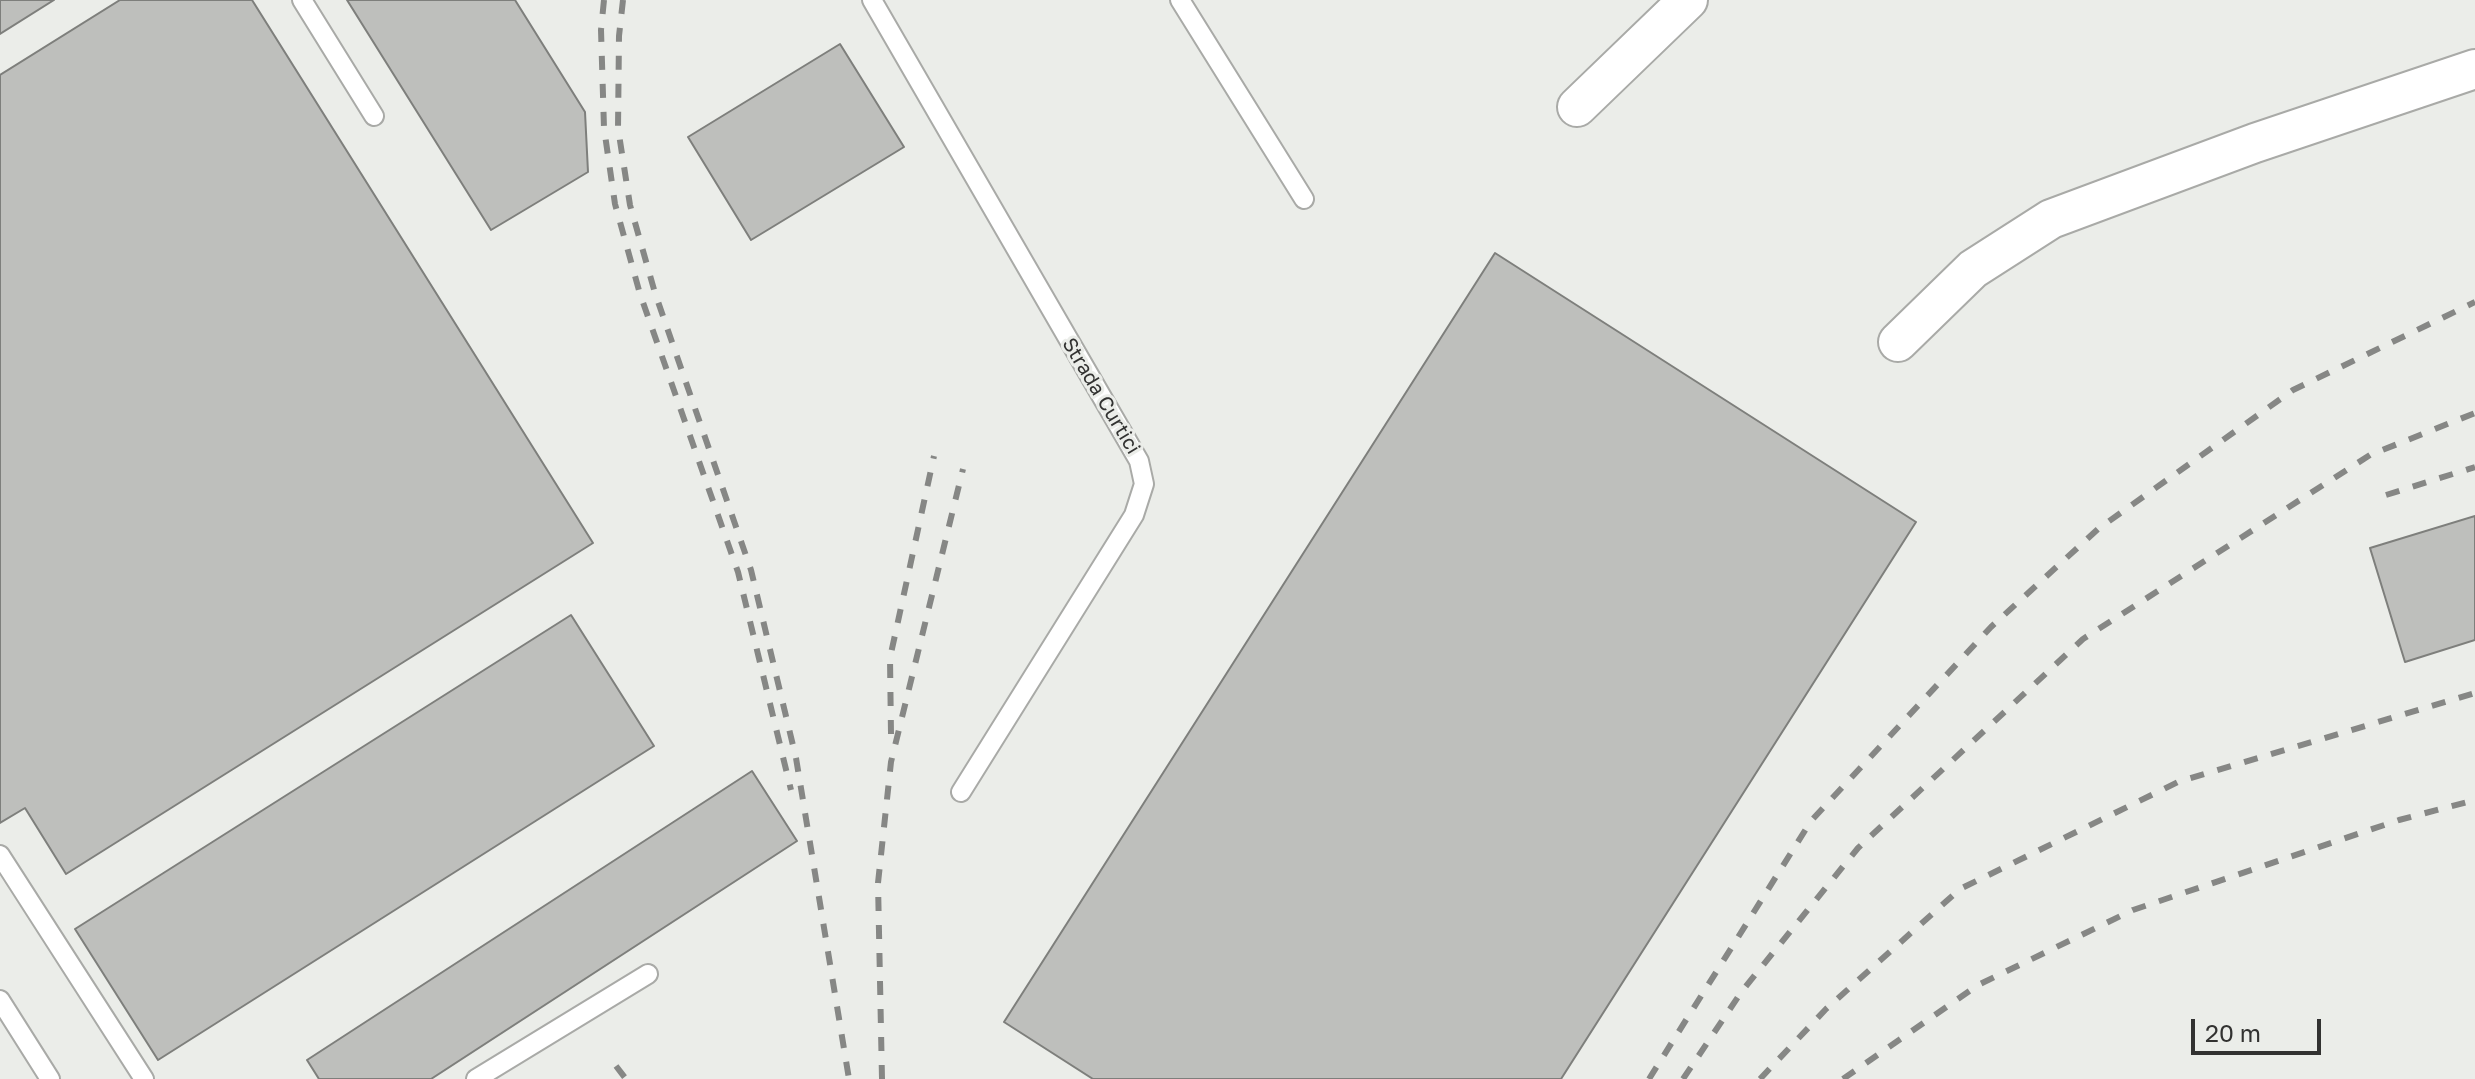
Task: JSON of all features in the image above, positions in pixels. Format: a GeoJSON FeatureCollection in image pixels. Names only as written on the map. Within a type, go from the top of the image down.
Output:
{"type":"FeatureCollection","features":[{"type":"Feature","properties":{"kind":"street"},"geometry":{"type":"LineString","coordinates":[[1577,107],[1688,0]]}},
{"type":"Feature","properties":{"kind":"street"},"geometry":{"type":"LineString","coordinates":[[1898,342],[1973,269],[2051,219],[2255,143],[2475,69]]}},
{"type":"Feature","properties":{"kind":"lane"},"geometry":{"type":"LineString","coordinates":[[302,0],[374,116]]}},
{"type":"Feature","properties":{"kind":"lane","name":"Strada Curtici"},"geometry":{"type":"LineString","coordinates":[[872,0],[1139,461],[1144,484],[1134,515],[961,792]]}},
{"type":"Feature","properties":{"kind":"lane"},"geometry":{"type":"LineString","coordinates":[[1180,0],[1304,199]]}},
{"type":"Feature","properties":{"kind":"lane"},"geometry":{"type":"LineString","coordinates":[[0,855],[144,1079]]}},
{"type":"Feature","properties":{"kind":"lane"},"geometry":{"type":"LineString","coordinates":[[476,1079],[648,974]]}},
{"type":"Feature","properties":{"kind":"lane"},"geometry":{"type":"LineString","coordinates":[[0,1000],[50,1079]]}},
{"type":"Feature","properties":{"kind":"building"},"geometry":{"type":"Polygon","coordinates":[[[0,0],[54,0],[0,34],[0,0]]]}},
{"type":"Feature","properties":{"kind":"building"},"geometry":{"type":"Polygon","coordinates":[[[120,0],[252,0],[593,543],[66,874],[25,808],[0,823],[0,75],[120,0]]]}},
{"type":"Feature","properties":{"kind":"building"},"geometry":{"type":"Polygon","coordinates":[[[347,0],[515,0],[585,112],[588,172],[491,230],[347,0]]]}},
{"type":"Feature","properties":{"kind":"building"},"geometry":{"type":"Polygon","coordinates":[[[840,44],[904,147],[751,240],[688,137],[840,44]]]}},
{"type":"Feature","properties":{"kind":"building"},"geometry":{"type":"Polygon","coordinates":[[[1495,253],[1916,522],[1561,1079],[1093,1079],[1004,1022],[1495,253]]]}},
{"type":"Feature","properties":{"kind":"building"},"geometry":{"type":"Polygon","coordinates":[[[2475,516],[2475,640],[2405,662],[2370,548],[2475,516]]]}},
{"type":"Feature","properties":{"kind":"building"},"geometry":{"type":"Polygon","coordinates":[[[571,615],[654,746],[158,1060],[75,929],[571,615]]]}},
{"type":"Feature","properties":{"kind":"building"},"geometry":{"type":"Polygon","coordinates":[[[752,771],[797,841],[431,1079],[319,1079],[307,1060],[752,771]]]}},
{"type":"Feature","properties":{"kind":"railway"},"geometry":{"type":"LineString","coordinates":[[604,0],[601,30],[604,128],[615,204],[640,294],[738,572],[791,790]]}},
{"type":"Feature","properties":{"kind":"railway"},"geometry":{"type":"LineString","coordinates":[[623,0],[619,36],[618,128],[630,205],[655,293],[751,570],[796,758],[849,1079]]}},
{"type":"Feature","properties":{"kind":"railway"},"geometry":{"type":"LineString","coordinates":[[1649,1079],[1811,821],[1991,627],[2098,529],[2293,390],[2475,302]]}},
{"type":"Feature","properties":{"kind":"railway"},"geometry":{"type":"LineString","coordinates":[[1683,1079],[1742,991],[1858,848],[2083,639],[2370,455],[2475,413]]}},
{"type":"Feature","properties":{"kind":"railway"},"geometry":{"type":"LineString","coordinates":[[891,734],[890,658],[934,456]]}},
{"type":"Feature","properties":{"kind":"railway"},"geometry":{"type":"LineString","coordinates":[[2386,495],[2475,467]]}},
{"type":"Feature","properties":{"kind":"railway"},"geometry":{"type":"LineString","coordinates":[[882,1079],[878,883],[891,762],[963,469]]}},
{"type":"Feature","properties":{"kind":"railway"},"geometry":{"type":"LineString","coordinates":[[1760,1079],[1826,1009],[1960,889],[2178,782],[2475,693]]}},
{"type":"Feature","properties":{"kind":"railway"},"geometry":{"type":"LineString","coordinates":[[1843,1079],[1978,985],[2133,910],[2399,820],[2475,800]]}},
{"type":"Feature","properties":{"kind":"railway"},"geometry":{"type":"LineString","coordinates":[[616,1066],[626,1079]]}}]}
